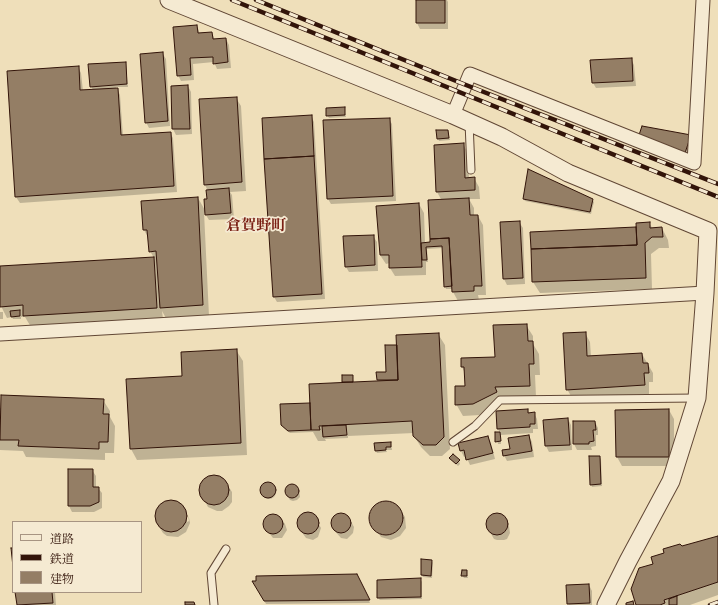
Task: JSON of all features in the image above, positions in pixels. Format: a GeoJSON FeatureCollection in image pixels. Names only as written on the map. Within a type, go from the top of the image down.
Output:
{"type":"FeatureCollection","features":[{"type":"Feature","properties":{"kind":"street"},"geometry":{"type":"LineString","coordinates":[[169,0],[470,122],[502,137],[568,173],[708,231],[697,398],[671,481],[606,605]]}},
{"type":"Feature","properties":{"kind":"street"},"geometry":{"type":"LineString","coordinates":[[453,115],[470,74],[694,163],[703,0]]}},
{"type":"Feature","properties":{"kind":"street"},"geometry":{"type":"LineString","coordinates":[[0,334],[705,293]]}},
{"type":"Feature","properties":{"kind":"lane"},"geometry":{"type":"LineString","coordinates":[[470,122],[471,170]]}},
{"type":"Feature","properties":{"kind":"lane"},"geometry":{"type":"LineString","coordinates":[[453,442],[475,426],[500,400],[697,398]]}},
{"type":"Feature","properties":{"kind":"lane"},"geometry":{"type":"LineString","coordinates":[[214,605],[211,573],[226,549]]}},
{"type":"Feature","properties":{"kind":"building"},"geometry":{"type":"Polygon","coordinates":[[[416,0],[445,0],[445,23],[416,23],[416,0]]]}},
{"type":"Feature","properties":{"kind":"building"},"geometry":{"type":"Polygon","coordinates":[[[197,25],[198,33],[212,32],[213,39],[226,38],[228,62],[213,64],[213,57],[190,58],[191,75],[177,76],[173,27],[197,25]]]}},
{"type":"Feature","properties":{"kind":"building"},"geometry":{"type":"Polygon","coordinates":[[[163,52],[168,121],[145,123],[140,54],[163,52]]]}},
{"type":"Feature","properties":{"kind":"building"},"geometry":{"type":"Polygon","coordinates":[[[632,58],[633,81],[592,83],[590,60],[632,58]]]}},
{"type":"Feature","properties":{"kind":"building"},"geometry":{"type":"Polygon","coordinates":[[[126,62],[127,84],[90,87],[88,64],[126,62]]]}},
{"type":"Feature","properties":{"kind":"building"},"geometry":{"type":"Polygon","coordinates":[[[79,66],[80,90],[118,88],[121,135],[171,132],[174,186],[15,197],[7,71],[79,66]]]}},
{"type":"Feature","properties":{"kind":"building"},"geometry":{"type":"Polygon","coordinates":[[[188,85],[190,129],[172,129],[171,86],[188,85]]]}},
{"type":"Feature","properties":{"kind":"building"},"geometry":{"type":"Polygon","coordinates":[[[237,97],[242,182],[204,185],[199,99],[237,97]]]}},
{"type":"Feature","properties":{"kind":"building"},"geometry":{"type":"Polygon","coordinates":[[[345,107],[345,115],[326,116],[326,108],[345,107]]]}},
{"type":"Feature","properties":{"kind":"building"},"geometry":{"type":"Polygon","coordinates":[[[312,115],[314,156],[264,159],[262,118],[312,115]]]}},
{"type":"Feature","properties":{"kind":"building"},"geometry":{"type":"Polygon","coordinates":[[[390,118],[393,196],[327,199],[323,120],[390,118]]]}},
{"type":"Feature","properties":{"kind":"building"},"geometry":{"type":"Polygon","coordinates":[[[642,126],[691,135],[685,153],[639,135],[642,126]]]}},
{"type":"Feature","properties":{"kind":"building"},"geometry":{"type":"Polygon","coordinates":[[[436,130],[448,130],[449,138],[437,139],[436,130]]]}},
{"type":"Feature","properties":{"kind":"building"},"geometry":{"type":"Polygon","coordinates":[[[464,143],[465,178],[475,177],[475,190],[436,192],[434,145],[464,143]]]}},
{"type":"Feature","properties":{"kind":"building"},"geometry":{"type":"Polygon","coordinates":[[[314,156],[322,294],[273,297],[264,159],[314,156]]]}},
{"type":"Feature","properties":{"kind":"building"},"geometry":{"type":"Polygon","coordinates":[[[528,169],[593,199],[590,212],[523,199],[528,169]]]}},
{"type":"Feature","properties":{"kind":"building"},"geometry":{"type":"Polygon","coordinates":[[[229,188],[231,213],[205,215],[204,199],[207,199],[206,190],[229,188]]]}},
{"type":"Feature","properties":{"kind":"building"},"geometry":{"type":"Polygon","coordinates":[[[198,197],[203,305],[160,308],[156,251],[149,252],[147,230],[143,230],[141,201],[198,197]]]}},
{"type":"Feature","properties":{"kind":"building"},"geometry":{"type":"Polygon","coordinates":[[[469,198],[470,215],[478,215],[482,286],[474,286],[474,291],[452,292],[449,238],[430,239],[428,200],[469,198]]]}},
{"type":"Feature","properties":{"kind":"building"},"geometry":{"type":"Polygon","coordinates":[[[419,203],[422,267],[389,268],[389,255],[380,255],[376,206],[419,203]]]}},
{"type":"Feature","properties":{"kind":"building"},"geometry":{"type":"Polygon","coordinates":[[[520,221],[523,278],[503,279],[500,222],[520,221]]]}},
{"type":"Feature","properties":{"kind":"building"},"geometry":{"type":"Polygon","coordinates":[[[650,222],[650,228],[662,227],[663,237],[652,237],[645,243],[646,278],[532,282],[531,249],[637,245],[636,223],[650,222]]]}},
{"type":"Feature","properties":{"kind":"building"},"geometry":{"type":"Polygon","coordinates":[[[636,227],[637,245],[531,249],[530,232],[636,227]]]}},
{"type":"Feature","properties":{"kind":"building"},"geometry":{"type":"Polygon","coordinates":[[[374,235],[375,265],[345,267],[343,236],[374,235]]]}},
{"type":"Feature","properties":{"kind":"building"},"geometry":{"type":"Polygon","coordinates":[[[449,238],[452,286],[444,287],[442,246],[426,247],[427,260],[422,260],[421,243],[430,242],[430,239],[449,238]]]}},
{"type":"Feature","properties":{"kind":"building"},"geometry":{"type":"Polygon","coordinates":[[[154,257],[157,308],[23,316],[23,305],[0,307],[0,266],[154,257]]]}},
{"type":"Feature","properties":{"kind":"building"},"geometry":{"type":"Polygon","coordinates":[[[20,310],[20,316],[11,317],[10,311],[20,310]]]}},
{"type":"Feature","properties":{"kind":"building"},"geometry":{"type":"Polygon","coordinates":[[[527,324],[528,341],[533,341],[534,364],[529,364],[530,386],[495,387],[497,392],[473,404],[455,405],[455,386],[465,386],[464,367],[461,367],[461,358],[495,357],[493,325],[527,324]]]}},
{"type":"Feature","properties":{"kind":"building"},"geometry":{"type":"Polygon","coordinates":[[[586,332],[587,356],[642,353],[643,363],[648,363],[649,373],[644,373],[645,385],[566,390],[563,333],[586,332]]]}},
{"type":"Feature","properties":{"kind":"building"},"geometry":{"type":"Polygon","coordinates":[[[439,333],[444,437],[436,445],[423,445],[413,436],[412,421],[319,426],[320,430],[311,430],[309,384],[398,380],[396,335],[439,333]]]}},
{"type":"Feature","properties":{"kind":"building"},"geometry":{"type":"Polygon","coordinates":[[[385,345],[397,345],[398,380],[377,380],[376,372],[386,372],[385,345]]]}},
{"type":"Feature","properties":{"kind":"building"},"geometry":{"type":"Polygon","coordinates":[[[237,349],[241,443],[130,449],[126,379],[182,376],[181,352],[237,349]]]}},
{"type":"Feature","properties":{"kind":"building"},"geometry":{"type":"Polygon","coordinates":[[[342,375],[353,375],[353,382],[342,382],[342,375]]]}},
{"type":"Feature","properties":{"kind":"building"},"geometry":{"type":"Polygon","coordinates":[[[1,395],[104,399],[103,414],[109,414],[108,442],[99,442],[99,449],[18,446],[19,440],[0,440],[1,395]]]}},
{"type":"Feature","properties":{"kind":"building"},"geometry":{"type":"Polygon","coordinates":[[[310,403],[311,430],[288,431],[281,425],[280,404],[310,403]]]}},
{"type":"Feature","properties":{"kind":"building"},"geometry":{"type":"Polygon","coordinates":[[[528,409],[528,413],[535,412],[535,424],[530,424],[530,427],[497,429],[496,411],[528,409]]]}},
{"type":"Feature","properties":{"kind":"building"},"geometry":{"type":"Polygon","coordinates":[[[669,409],[669,457],[616,457],[615,410],[669,409]]]}},
{"type":"Feature","properties":{"kind":"building"},"geometry":{"type":"Polygon","coordinates":[[[568,418],[570,445],[545,446],[543,420],[568,418]]]}},
{"type":"Feature","properties":{"kind":"building"},"geometry":{"type":"Polygon","coordinates":[[[573,421],[595,421],[596,430],[593,430],[594,441],[589,442],[589,444],[573,444],[573,421]]]}},
{"type":"Feature","properties":{"kind":"building"},"geometry":{"type":"Polygon","coordinates":[[[346,425],[347,435],[323,437],[322,426],[346,425]]]}},
{"type":"Feature","properties":{"kind":"building"},"geometry":{"type":"Polygon","coordinates":[[[495,432],[500,432],[501,441],[495,442],[495,432]]]}},
{"type":"Feature","properties":{"kind":"building"},"geometry":{"type":"Polygon","coordinates":[[[529,435],[532,451],[503,456],[502,450],[510,449],[508,438],[529,435]]]}},
{"type":"Feature","properties":{"kind":"building"},"geometry":{"type":"Polygon","coordinates":[[[488,436],[493,453],[466,460],[464,450],[460,451],[458,443],[488,436]]]}},
{"type":"Feature","properties":{"kind":"building"},"geometry":{"type":"Polygon","coordinates":[[[391,442],[391,447],[386,447],[386,450],[375,451],[374,443],[391,442]]]}},
{"type":"Feature","properties":{"kind":"building"},"geometry":{"type":"Polygon","coordinates":[[[453,454],[460,460],[456,464],[449,458],[453,454]]]}},
{"type":"Feature","properties":{"kind":"building"},"geometry":{"type":"Polygon","coordinates":[[[589,456],[600,456],[601,484],[590,485],[589,456]]]}},
{"type":"Feature","properties":{"kind":"building"},"geometry":{"type":"Polygon","coordinates":[[[68,469],[93,469],[93,487],[99,487],[99,502],[90,506],[68,506],[68,469]]]}},
{"type":"Feature","properties":{"kind":"building"},"geometry":{"type":"Polygon","coordinates":[[[214,475],[225,479],[229,490],[225,501],[214,505],[203,501],[199,490],[203,479],[214,475]]]}},
{"type":"Feature","properties":{"kind":"building"},"geometry":{"type":"Polygon","coordinates":[[[268,482],[275,487],[276,490],[271,497],[268,498],[261,493],[260,490],[265,483],[268,482]]]}},
{"type":"Feature","properties":{"kind":"building"},"geometry":{"type":"Polygon","coordinates":[[[289,484],[295,484],[299,488],[299,494],[295,498],[289,498],[285,494],[285,488],[289,484]]]}},
{"type":"Feature","properties":{"kind":"building"},"geometry":{"type":"Polygon","coordinates":[[[168,500],[174,500],[183,504],[187,516],[183,528],[174,532],[168,532],[159,528],[155,519],[155,513],[159,504],[168,500]]]}},
{"type":"Feature","properties":{"kind":"building"},"geometry":{"type":"Polygon","coordinates":[[[386,501],[398,506],[403,518],[398,530],[386,535],[374,530],[369,518],[374,506],[386,501]]]}},
{"type":"Feature","properties":{"kind":"building"},"geometry":{"type":"Polygon","coordinates":[[[308,512],[316,515],[319,523],[316,531],[308,534],[300,531],[297,523],[300,515],[308,512]]]}},
{"type":"Feature","properties":{"kind":"building"},"geometry":{"type":"Polygon","coordinates":[[[337,513],[345,513],[351,519],[351,527],[345,533],[337,533],[331,527],[331,519],[337,513]]]}},
{"type":"Feature","properties":{"kind":"building"},"geometry":{"type":"Polygon","coordinates":[[[497,513],[505,516],[508,524],[505,532],[497,535],[489,532],[486,524],[489,516],[497,513]]]}},
{"type":"Feature","properties":{"kind":"building"},"geometry":{"type":"Polygon","coordinates":[[[273,514],[280,517],[283,524],[280,531],[273,534],[266,531],[263,524],[266,517],[273,514]]]}},
{"type":"Feature","properties":{"kind":"building"},"geometry":{"type":"Polygon","coordinates":[[[718,536],[718,582],[664,600],[665,603],[660,605],[636,605],[631,589],[639,568],[653,564],[651,557],[664,553],[663,549],[680,544],[682,546],[718,536]]]}},
{"type":"Feature","properties":{"kind":"building"},"geometry":{"type":"Polygon","coordinates":[[[421,559],[432,560],[431,576],[421,575],[421,559]]]}},
{"type":"Feature","properties":{"kind":"building"},"geometry":{"type":"Polygon","coordinates":[[[462,570],[467,570],[467,576],[461,576],[462,570]]]}},
{"type":"Feature","properties":{"kind":"building"},"geometry":{"type":"Polygon","coordinates":[[[357,574],[370,600],[264,601],[252,581],[256,581],[256,576],[357,574]]]}},
{"type":"Feature","properties":{"kind":"building"},"geometry":{"type":"Polygon","coordinates":[[[421,578],[421,597],[377,598],[377,580],[421,578]]]}},
{"type":"Feature","properties":{"kind":"building"},"geometry":{"type":"Polygon","coordinates":[[[589,584],[590,603],[567,604],[566,585],[589,584]]]}},
{"type":"Feature","properties":{"kind":"building"},"geometry":{"type":"Polygon","coordinates":[[[15,593],[52,593],[53,603],[17,605],[15,593]]]}},
{"type":"Feature","properties":{"kind":"building"},"geometry":{"type":"Polygon","coordinates":[[[677,596],[677,605],[669,605],[669,599],[677,596]]]}},
{"type":"Feature","properties":{"kind":"building"},"geometry":{"type":"Polygon","coordinates":[[[633,601],[634,605],[626,605],[626,603],[633,601]]]}},
{"type":"Feature","properties":{"kind":"building"},"geometry":{"type":"Polygon","coordinates":[[[185,602],[194,602],[195,605],[185,605],[185,602]]]}},
{"type":"Feature","properties":{"kind":"railway"},"geometry":{"type":"LineString","coordinates":[[232,0],[718,197]]}},
{"type":"Feature","properties":{"kind":"railway"},"geometry":{"type":"LineString","coordinates":[[256,0],[466,85],[718,184]]}},
{"type":"Feature","properties":{"kind":"railway"},"geometry":{"type":"LineString","coordinates":[[710,605],[718,602]]}},
{"type":"Feature","properties":{"kind":"district","name":"倉賀野町"},"geometry":{"type":"Point","coordinates":[256,226]}}]}
